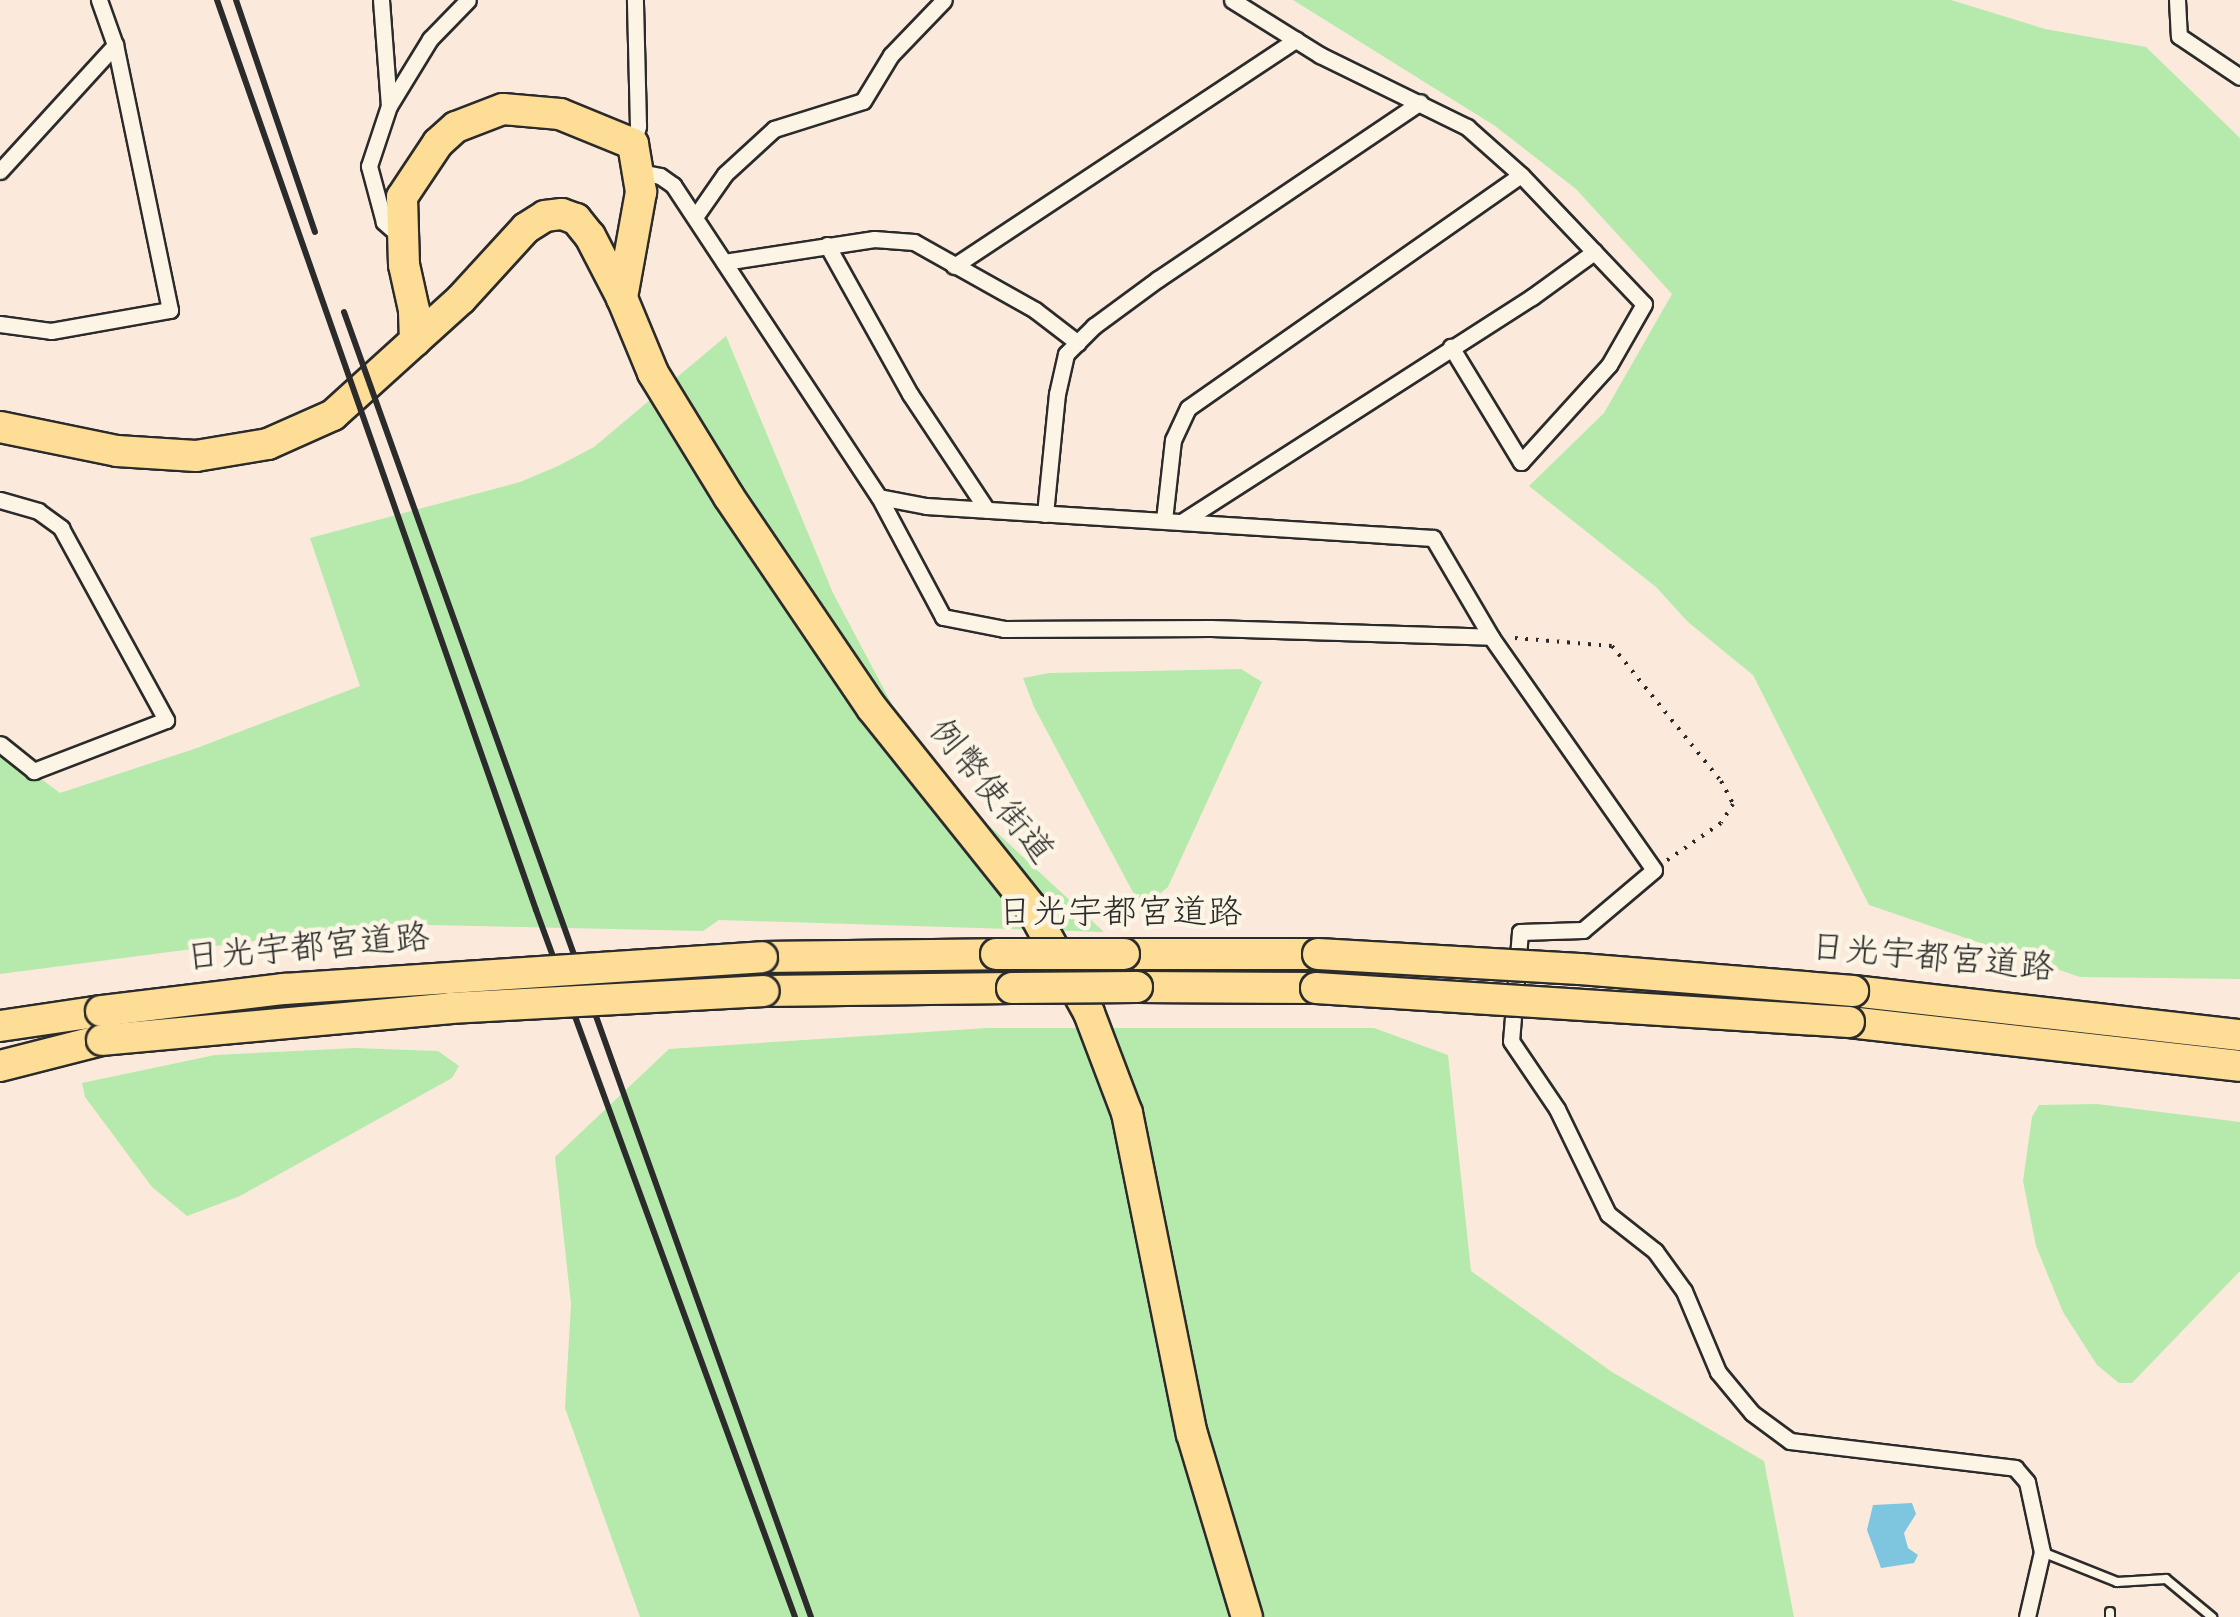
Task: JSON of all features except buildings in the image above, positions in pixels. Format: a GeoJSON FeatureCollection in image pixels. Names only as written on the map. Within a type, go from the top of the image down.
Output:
{"type":"FeatureCollection","features":[{"type":"Feature","properties":{"kind":"highway"},"geometry":{"type":"LineString","coordinates":[[415,340],[401,236],[402,197],[421,161],[456,127],[503,109],[534,109],[607,130],[637,158],[636,235],[622,298]]}},
{"type":"Feature","properties":{"kind":"highway","name":"例幣使街道"},"geometry":{"type":"LineString","coordinates":[[0,427],[117,451],[176,455],[196,456],[268,444],[333,415],[461,298],[526,228],[545,216],[562,214],[576,219],[590,236],[622,298],[653,373],[728,497],[872,708],[1030,906],[1089,1014],[1128,1113],[1192,1434],[1247,1617]]}},
{"type":"Feature","properties":{"kind":"highway","name":"日光宇都宮道路"},"geometry":{"type":"LineString","coordinates":[[0,1056],[101,1025],[338,984],[762,957],[996,954],[1318,954],[1851,1007],[2240,1034]]}},
{"type":"Feature","properties":{"kind":"highway","name":"日光宇都宮道路"},"geometry":{"type":"LineString","coordinates":[[0,1026],[396,1012],[764,991],[1316,988],[1851,1007],[2240,1066]]}},
{"type":"Feature","properties":{"kind":"highway"},"geometry":{"type":"LineString","coordinates":[[0,1066],[101,1025]]}},
{"type":"Feature","properties":{"kind":"street"},"geometry":{"type":"LineString","coordinates":[[0,324],[51,332],[170,310],[116,46],[99,0]]}},
{"type":"Feature","properties":{"kind":"street"},"geometry":{"type":"LineString","coordinates":[[381,0],[389,106]]}},
{"type":"Feature","properties":{"kind":"street"},"geometry":{"type":"LineString","coordinates":[[401,236],[384,222],[369,166],[389,106],[430,39],[468,0]]}},
{"type":"Feature","properties":{"kind":"street"},"geometry":{"type":"LineString","coordinates":[[635,0],[637,158],[672,185],[695,217],[878,497],[943,617],[1004,629],[1211,628],[1492,636]]}},
{"type":"Feature","properties":{"kind":"street"},"geometry":{"type":"LineString","coordinates":[[695,217],[724,174],[774,129],[862,101],[891,55],[944,0]]}},
{"type":"Feature","properties":{"kind":"street"},"geometry":{"type":"LineString","coordinates":[[1232,0],[1296,40],[1467,127],[1521,174],[1644,304],[1609,366],[1520,462],[1451,347]]}},
{"type":"Feature","properties":{"kind":"street"},"geometry":{"type":"LineString","coordinates":[[2177,0],[2180,36],[2240,77]]}},
{"type":"Feature","properties":{"kind":"street"},"geometry":{"type":"LineString","coordinates":[[954,266],[1296,40]]}},
{"type":"Feature","properties":{"kind":"street"},"geometry":{"type":"LineString","coordinates":[[0,170],[116,46]]}},
{"type":"Feature","properties":{"kind":"street"},"geometry":{"type":"LineString","coordinates":[[1045,514],[1057,394],[1066,354],[1158,279],[1420,102]]}},
{"type":"Feature","properties":{"kind":"street"},"geometry":{"type":"LineString","coordinates":[[1164,520],[1172,440],[1188,408],[1521,174]]}},
{"type":"Feature","properties":{"kind":"street"},"geometry":{"type":"LineString","coordinates":[[724,262],[874,239],[914,242],[1036,310],[1078,343]]}},
{"type":"Feature","properties":{"kind":"street"},"geometry":{"type":"LineString","coordinates":[[827,245],[910,394],[987,510]]}},
{"type":"Feature","properties":{"kind":"street"},"geometry":{"type":"LineString","coordinates":[[1183,521],[1594,252]]}},
{"type":"Feature","properties":{"kind":"street"},"geometry":{"type":"LineString","coordinates":[[878,497],[987,510],[1432,538],[1492,636],[1654,870],[1582,930],[1520,932],[1510,1041],[1557,1109],[1608,1214],[1655,1251],[1684,1291],[1718,1372],[1752,1413],[1790,1441],[2015,1468],[2027,1482],[2042,1552],[2027,1617]]}},
{"type":"Feature","properties":{"kind":"street"},"geometry":{"type":"LineString","coordinates":[[0,500],[38,511],[61,528],[166,720],[34,771],[0,744]]}},
{"type":"Feature","properties":{"kind":"lane"},"geometry":{"type":"LineString","coordinates":[[2042,1552],[2117,1582],[2166,1579],[2212,1617]]}},
{"type":"Feature","properties":{"kind":"path"},"geometry":{"type":"LineString","coordinates":[[1492,636],[1612,646],[1721,781],[1732,804],[1721,823],[1654,870]]}},
{"type":"Feature","properties":{"kind":"green space"},"geometry":{"type":"Polygon","coordinates":[[[1293,0],[1951,0],[2045,29],[2146,47],[2240,138],[2240,979],[2080,977],[1869,905],[1753,675],[1688,622],[1656,587],[1529,486],[1604,413],[1672,294],[1576,189],[1495,126],[1293,0]]]}},
{"type":"Feature","properties":{"kind":"green space"},"geometry":{"type":"Polygon","coordinates":[[[726,336],[833,593],[905,729],[898,741],[1104,932],[719,920],[703,931],[385,924],[0,974],[0,748],[60,793],[197,748],[360,686],[310,538],[520,482],[558,466],[594,447],[726,336]]]}},
{"type":"Feature","properties":{"kind":"green space"},"geometry":{"type":"Polygon","coordinates":[[[1241,669],[1262,682],[1168,887],[1151,901],[1136,898],[1034,707],[1023,678],[1049,673],[1241,669]]]}},
{"type":"Feature","properties":{"kind":"green space"},"geometry":{"type":"Polygon","coordinates":[[[987,1028],[1374,1028],[1448,1055],[1471,1271],[1612,1372],[1764,1461],[1794,1617],[640,1617],[565,1408],[571,1304],[555,1157],[669,1049],[987,1028]]]}},
{"type":"Feature","properties":{"kind":"green space"},"geometry":{"type":"Polygon","coordinates":[[[355,1048],[438,1051],[459,1066],[452,1078],[240,1196],[187,1216],[152,1187],[85,1097],[82,1083],[215,1055],[355,1048]]]}},
{"type":"Feature","properties":{"kind":"green space"},"geometry":{"type":"Polygon","coordinates":[[[2097,1104],[2240,1122],[2240,1271],[2132,1383],[2119,1383],[2097,1365],[2063,1312],[2036,1246],[2023,1181],[2032,1117],[2039,1105],[2097,1104]]]}},
{"type":"Feature","properties":{"kind":"water"},"geometry":{"type":"Polygon","coordinates":[[[1912,1503],[1916,1514],[1904,1533],[1908,1548],[1918,1555],[1914,1563],[1881,1568],[1867,1530],[1873,1505],[1912,1503]]]}},
{"type":"Feature","properties":{"kind":"railway"},"geometry":{"type":"LineString","coordinates":[[217,0],[536,910],[795,1617]]}},
{"type":"Feature","properties":{"kind":"railway"},"geometry":{"type":"LineString","coordinates":[[236,0],[315,232]]}},
{"type":"Feature","properties":{"kind":"railway"},"geometry":{"type":"LineString","coordinates":[[344,312],[811,1617]]}}]}
